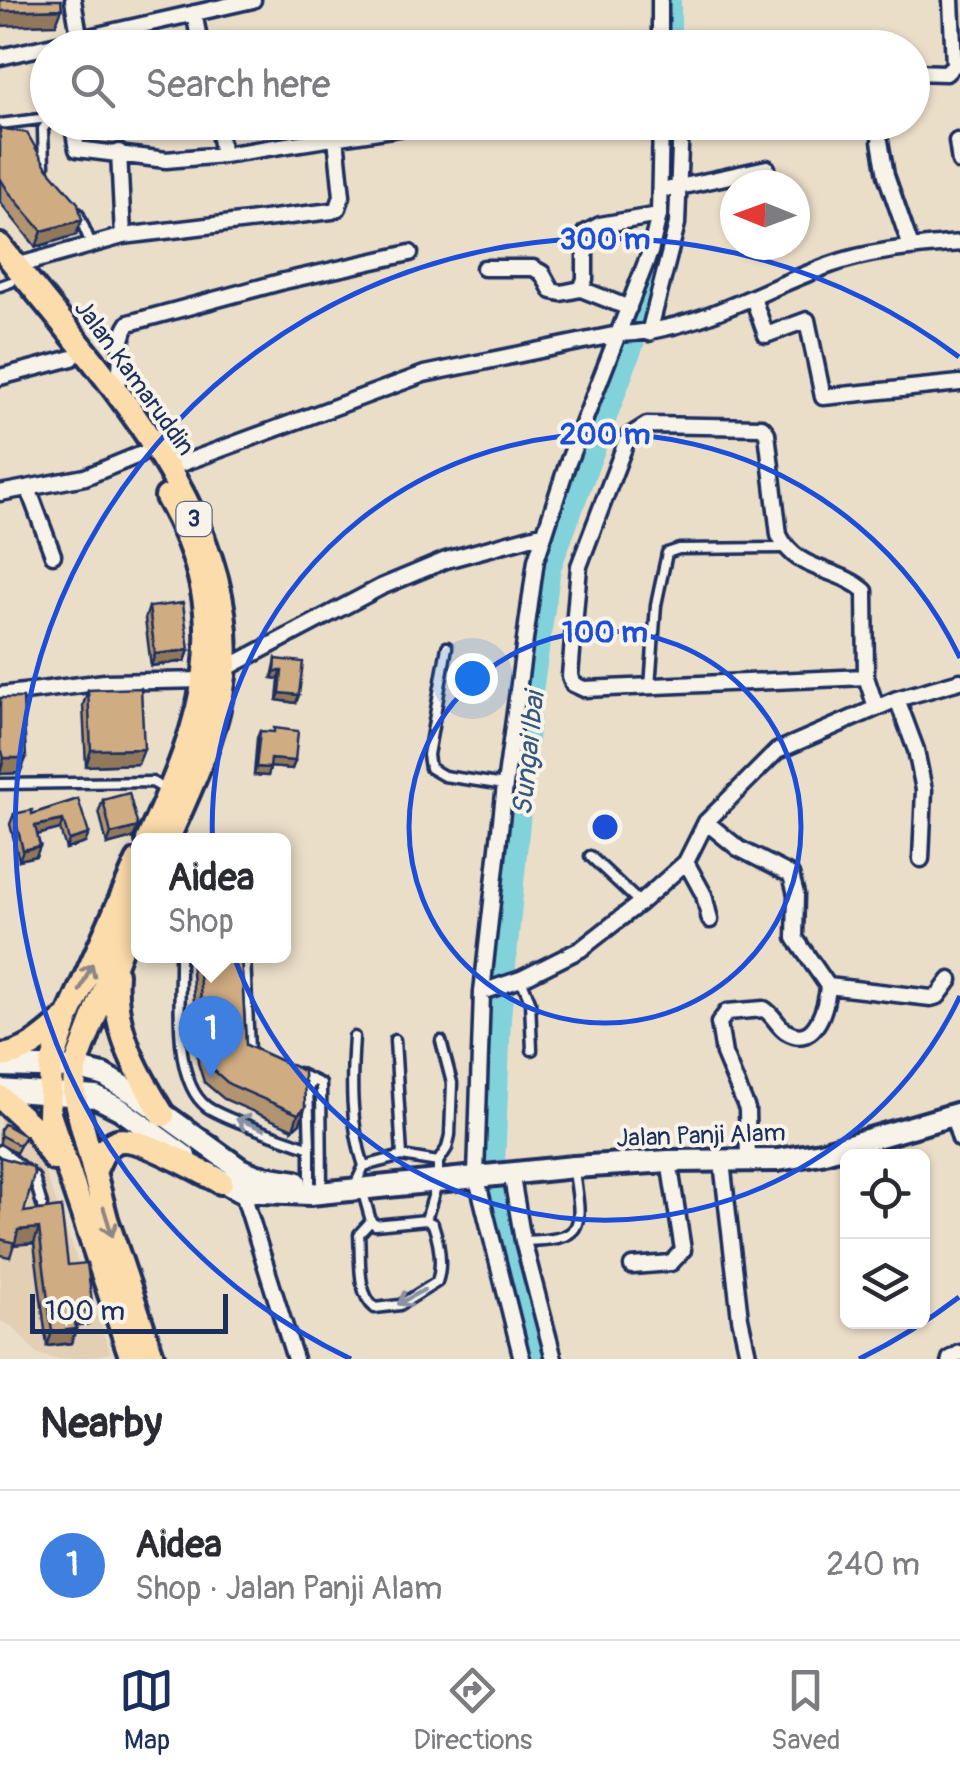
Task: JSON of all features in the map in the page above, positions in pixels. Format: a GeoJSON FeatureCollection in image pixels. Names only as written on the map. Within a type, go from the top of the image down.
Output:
{"type":"FeatureCollection","features":[{"type":"Feature","properties":{"kind":"highway","name":"Jalan Kamaruddin"},"geometry":{"type":"LineString","coordinates":[[0,246],[7,275],[72,358],[170,502],[204,598],[216,674],[151,833]]}},
{"type":"Feature","properties":{"kind":"highway","name":"Jalan Kamaruddin"},"geometry":{"type":"LineString","coordinates":[[7,275],[114,391],[167,469],[198,527],[212,568],[222,606],[209,738],[170,833]]}},
{"type":"Feature","properties":{"kind":"highway"},"geometry":{"type":"LineString","coordinates":[[131,876],[68,1016],[50,1068],[94,1172],[153,1359]]}},
{"type":"Feature","properties":{"kind":"highway"},"geometry":{"type":"LineString","coordinates":[[131,921],[75,1068],[49,1114],[132,1359]]}},
{"type":"Feature","properties":{"kind":"highway"},"geometry":{"type":"LineString","coordinates":[[131,924],[116,977],[115,1004],[124,1044],[163,1116]]}},
{"type":"Feature","properties":{"kind":"highway"},"geometry":{"type":"LineString","coordinates":[[0,1056],[15,1055],[68,1016]]}},
{"type":"Feature","properties":{"kind":"highway"},"geometry":{"type":"LineString","coordinates":[[0,1094],[48,1146],[93,1243]]}},
{"type":"Feature","properties":{"kind":"highway"},"geometry":{"type":"LineString","coordinates":[[94,1172],[104,1150],[119,1140],[135,1140],[234,1181]]}},
{"type":"Feature","properties":{"kind":"main road"},"geometry":{"type":"LineString","coordinates":[[0,1066],[75,1068],[102,1075],[163,1116],[234,1181]]}},
{"type":"Feature","properties":{"kind":"main road"},"geometry":{"type":"LineString","coordinates":[[0,1094],[96,1097],[234,1181]]}},
{"type":"Feature","properties":{"kind":"main road","name":"Jalan Panji Alam"},"geometry":{"type":"LineString","coordinates":[[234,1181],[316,1188],[438,1171],[476,1175],[669,1161],[778,1160],[821,1153],[956,1114]]}},
{"type":"Feature","properties":{"kind":"street"},"geometry":{"type":"LineString","coordinates":[[73,0],[78,30]]}},
{"type":"Feature","properties":{"kind":"street"},"geometry":{"type":"LineString","coordinates":[[122,30],[253,0]]}},
{"type":"Feature","properties":{"kind":"street"},"geometry":{"type":"LineString","coordinates":[[660,0],[660,30]]}},
{"type":"Feature","properties":{"kind":"street"},"geometry":{"type":"LineString","coordinates":[[930,73],[946,73],[954,65],[950,0]]}},
{"type":"Feature","properties":{"kind":"street"},"geometry":{"type":"LineString","coordinates":[[194,13],[197,30]]}},
{"type":"Feature","properties":{"kind":"street"},"geometry":{"type":"LineString","coordinates":[[0,57],[30,51]]}},
{"type":"Feature","properties":{"kind":"street"},"geometry":{"type":"LineString","coordinates":[[75,140],[77,149],[166,160],[322,140]]}},
{"type":"Feature","properties":{"kind":"street"},"geometry":{"type":"LineString","coordinates":[[221,140],[224,154]]}},
{"type":"Feature","properties":{"kind":"street"},"geometry":{"type":"LineString","coordinates":[[7,275],[123,236],[332,211],[338,208],[342,196],[336,140]]}},
{"type":"Feature","properties":{"kind":"street"},"geometry":{"type":"LineString","coordinates":[[648,333],[677,224],[663,140]]}},
{"type":"Feature","properties":{"kind":"street"},"geometry":{"type":"LineString","coordinates":[[522,1359],[476,1175],[483,992],[526,617],[536,560],[670,189],[678,140]]}},
{"type":"Feature","properties":{"kind":"street"},"geometry":{"type":"LineString","coordinates":[[880,141],[886,175],[911,247]]}},
{"type":"Feature","properties":{"kind":"street"},"geometry":{"type":"LineString","coordinates":[[957,142],[960,162]]}},
{"type":"Feature","properties":{"kind":"street"},"geometry":{"type":"LineString","coordinates":[[119,152],[123,236]]}},
{"type":"Feature","properties":{"kind":"street"},"geometry":{"type":"LineString","coordinates":[[670,189],[767,168]]}},
{"type":"Feature","properties":{"kind":"street"},"geometry":{"type":"LineString","coordinates":[[581,289],[585,279],[584,234],[600,225],[659,215]]}},
{"type":"Feature","properties":{"kind":"street"},"geometry":{"type":"LineString","coordinates":[[167,469],[424,374],[619,334],[648,333],[689,324],[754,303],[831,264],[911,247],[960,243]]}},
{"type":"Feature","properties":{"kind":"street"},"geometry":{"type":"LineString","coordinates":[[114,391],[122,377],[121,335],[129,323],[284,281],[410,253]]}},
{"type":"Feature","properties":{"kind":"street"},"geometry":{"type":"LineString","coordinates":[[484,268],[533,268],[542,273],[552,290],[561,293],[581,289],[629,308]]}},
{"type":"Feature","properties":{"kind":"street"},"geometry":{"type":"LineString","coordinates":[[754,303],[766,335],[806,320],[823,398],[960,384]]}},
{"type":"Feature","properties":{"kind":"street"},"geometry":{"type":"LineString","coordinates":[[0,377],[72,358]]}},
{"type":"Feature","properties":{"kind":"street"},"geometry":{"type":"LineString","coordinates":[[866,678],[584,689],[574,684],[570,676],[579,566],[628,437],[648,425],[762,427],[768,434],[778,535],[784,548],[801,562],[863,588],[866,678],[876,707]]}},
{"type":"Feature","properties":{"kind":"street"},"geometry":{"type":"LineString","coordinates":[[0,493],[85,477],[140,454]]}},
{"type":"Feature","properties":{"kind":"street"},"geometry":{"type":"LineString","coordinates":[[28,488],[54,555]]}},
{"type":"Feature","properties":{"kind":"street"},"geometry":{"type":"LineString","coordinates":[[0,695],[216,674],[381,587],[446,560],[545,533]]}},
{"type":"Feature","properties":{"kind":"street"},"geometry":{"type":"LineString","coordinates":[[483,992],[581,949],[640,903],[686,862],[706,822],[777,750],[897,699],[960,681]]}},
{"type":"Feature","properties":{"kind":"street"},"geometry":{"type":"LineString","coordinates":[[897,699],[916,750],[924,790],[921,859]]}},
{"type":"Feature","properties":{"kind":"street"},"geometry":{"type":"LineString","coordinates":[[706,822],[738,848],[791,874],[796,894],[795,938],[828,986],[827,1005],[820,1022],[810,1032],[786,1032],[764,1009],[721,1016],[724,1054],[747,1109],[748,1161]]}},
{"type":"Feature","properties":{"kind":"street"},"geometry":{"type":"LineString","coordinates":[[686,862],[704,894],[710,920]]}},
{"type":"Feature","properties":{"kind":"street"},"geometry":{"type":"LineString","coordinates":[[828,986],[932,998],[950,980]]}},
{"type":"Feature","properties":{"kind":"street"},"geometry":{"type":"LineString","coordinates":[[956,1114],[960,1138]]}},
{"type":"Feature","properties":{"kind":"street"},"geometry":{"type":"LineString","coordinates":[[632,1266],[672,1264],[682,1250],[669,1161]]}},
{"type":"Feature","properties":{"kind":"street"},"geometry":{"type":"LineString","coordinates":[[722,1162],[740,1318],[749,1359]]}},
{"type":"Feature","properties":{"kind":"street"},"geometry":{"type":"LineString","coordinates":[[512,1172],[523,1240],[554,1359]]}},
{"type":"Feature","properties":{"kind":"street"},"geometry":{"type":"LineString","coordinates":[[234,1181],[295,1359]]}},
{"type":"Feature","properties":{"kind":"street"},"geometry":{"type":"LineString","coordinates":[[950,1359],[960,1353]]}},
{"type":"Feature","properties":{"kind":"lane"},"geometry":{"type":"LineString","coordinates":[[0,124],[30,122]]}},
{"type":"Feature","properties":{"kind":"lane"},"geometry":{"type":"LineString","coordinates":[[43,140],[46,176]]}},
{"type":"Feature","properties":{"kind":"lane"},"geometry":{"type":"LineString","coordinates":[[69,202],[80,216],[91,244]]}},
{"type":"Feature","properties":{"kind":"lane"},"geometry":{"type":"LineString","coordinates":[[650,686],[656,605],[667,553],[678,549],[784,548]]}},
{"type":"Feature","properties":{"kind":"lane"},"geometry":{"type":"LineString","coordinates":[[447,646],[428,755],[430,768],[444,776],[505,785]]}},
{"type":"Feature","properties":{"kind":"lane"},"geometry":{"type":"LineString","coordinates":[[0,784],[152,782],[170,793]]}},
{"type":"Feature","properties":{"kind":"lane"},"geometry":{"type":"LineString","coordinates":[[590,856],[640,903]]}},
{"type":"Feature","properties":{"kind":"lane"},"geometry":{"type":"LineString","coordinates":[[180,963],[183,1068],[192,1089],[208,1107],[310,1148]]}},
{"type":"Feature","properties":{"kind":"lane"},"geometry":{"type":"LineString","coordinates":[[244,963],[249,1051],[265,1058]]}},
{"type":"Feature","properties":{"kind":"lane"},"geometry":{"type":"LineString","coordinates":[[520,979],[530,1001],[532,1050]]}},
{"type":"Feature","properties":{"kind":"lane"},"geometry":{"type":"LineString","coordinates":[[354,1038],[354,1136],[371,1221],[375,1225],[426,1220],[433,1224],[441,1270],[437,1282],[400,1305],[376,1308],[368,1302],[363,1290],[359,1234],[371,1221]]}},
{"type":"Feature","properties":{"kind":"lane"},"geometry":{"type":"LineString","coordinates":[[395,1040],[402,1156]]}},
{"type":"Feature","properties":{"kind":"lane"},"geometry":{"type":"LineString","coordinates":[[426,1220],[450,1135],[452,1083],[441,1040]]}},
{"type":"Feature","properties":{"kind":"lane"},"geometry":{"type":"LineString","coordinates":[[281,1066],[321,1084],[316,1188]]}},
{"type":"Feature","properties":{"kind":"lane"},"geometry":{"type":"LineString","coordinates":[[312,1080],[308,1089],[310,1148],[316,1188]]}},
{"type":"Feature","properties":{"kind":"lane"},"geometry":{"type":"LineString","coordinates":[[0,1150],[34,1178],[42,1205]]}},
{"type":"Feature","properties":{"kind":"lane"},"geometry":{"type":"LineString","coordinates":[[361,1179],[402,1156]]}},
{"type":"Feature","properties":{"kind":"lane"},"geometry":{"type":"LineString","coordinates":[[402,1156],[438,1171]]}},
{"type":"Feature","properties":{"kind":"lane"},"geometry":{"type":"LineString","coordinates":[[523,1240],[557,1240],[572,1234],[580,1210],[574,1167]]}},
{"type":"Feature","properties":{"kind":"shaded area"},"geometry":{"type":"Polygon","coordinates":[[[0,1113],[13,1123],[43,1166],[111,1353],[84,1359],[54,1359],[37,1354],[12,1326],[0,1321],[0,1113]]]}},
{"type":"Feature","properties":{"kind":"building"},"geometry":{"type":"Polygon","coordinates":[[[0,0],[61,0],[62,9],[0,11],[0,0]]]}},
{"type":"Feature","properties":{"kind":"building"},"geometry":{"type":"Polygon","coordinates":[[[0,128],[27,133],[46,166],[78,203],[82,220],[42,231],[0,178],[0,128]]]}},
{"type":"Feature","properties":{"kind":"building"},"geometry":{"type":"Polygon","coordinates":[[[183,603],[189,650],[155,654],[149,607],[183,603]]]}},
{"type":"Feature","properties":{"kind":"building"},"geometry":{"type":"Polygon","coordinates":[[[276,659],[303,662],[299,695],[280,693],[282,671],[275,671],[276,659]]]}},
{"type":"Feature","properties":{"kind":"building"},"geometry":{"type":"Polygon","coordinates":[[[141,688],[144,749],[91,750],[88,690],[141,688]]]}},
{"type":"Feature","properties":{"kind":"building"},"geometry":{"type":"Polygon","coordinates":[[[0,698],[23,698],[26,758],[4,758],[0,751],[0,698]]]}},
{"type":"Feature","properties":{"kind":"building"},"geometry":{"type":"Polygon","coordinates":[[[274,728],[298,731],[295,761],[271,759],[270,768],[256,767],[260,731],[274,732],[274,728]]]}},
{"type":"Feature","properties":{"kind":"building"},"geometry":{"type":"Polygon","coordinates":[[[129,793],[138,827],[111,834],[103,800],[129,793]]]}},
{"type":"Feature","properties":{"kind":"building"},"geometry":{"type":"Polygon","coordinates":[[[78,799],[89,834],[69,840],[63,820],[35,826],[40,846],[23,850],[14,814],[32,810],[32,814],[78,799]]]}},
{"type":"Feature","properties":{"kind":"building"},"geometry":{"type":"Polygon","coordinates":[[[198,963],[241,963],[246,1045],[304,1071],[305,1108],[298,1114],[229,1084],[210,1067],[204,1048],[198,963]]]}},
{"type":"Feature","properties":{"kind":"building"},"geometry":{"type":"Polygon","coordinates":[[[4,1124],[25,1136],[19,1145],[0,1135],[4,1124]]]}},
{"type":"Feature","properties":{"kind":"building"},"geometry":{"type":"Polygon","coordinates":[[[0,1157],[33,1167],[24,1212],[61,1207],[68,1265],[87,1263],[93,1310],[74,1312],[76,1329],[52,1332],[39,1228],[18,1230],[15,1243],[0,1239],[0,1157]]]}},
{"type":"Feature","properties":{"kind":"waterway","name":"Sungai Ibai"},"geometry":{"type":"LineString","coordinates":[[670,0],[670,30]]}},
{"type":"Feature","properties":{"kind":"waterway","name":"Sungai Ibai"},"geometry":{"type":"LineString","coordinates":[[494,1165],[500,1018],[531,698],[550,568],[632,347],[669,232],[670,140]]}},
{"type":"Feature","properties":{"kind":"waterway","name":"Sungai Ibai"},"geometry":{"type":"LineString","coordinates":[[495,1184],[535,1359]]}},
{"type":"Feature","properties":{"kind":"place","name":"Aidea"},"geometry":{"type":"Point","coordinates":[211,1078]}}]}
